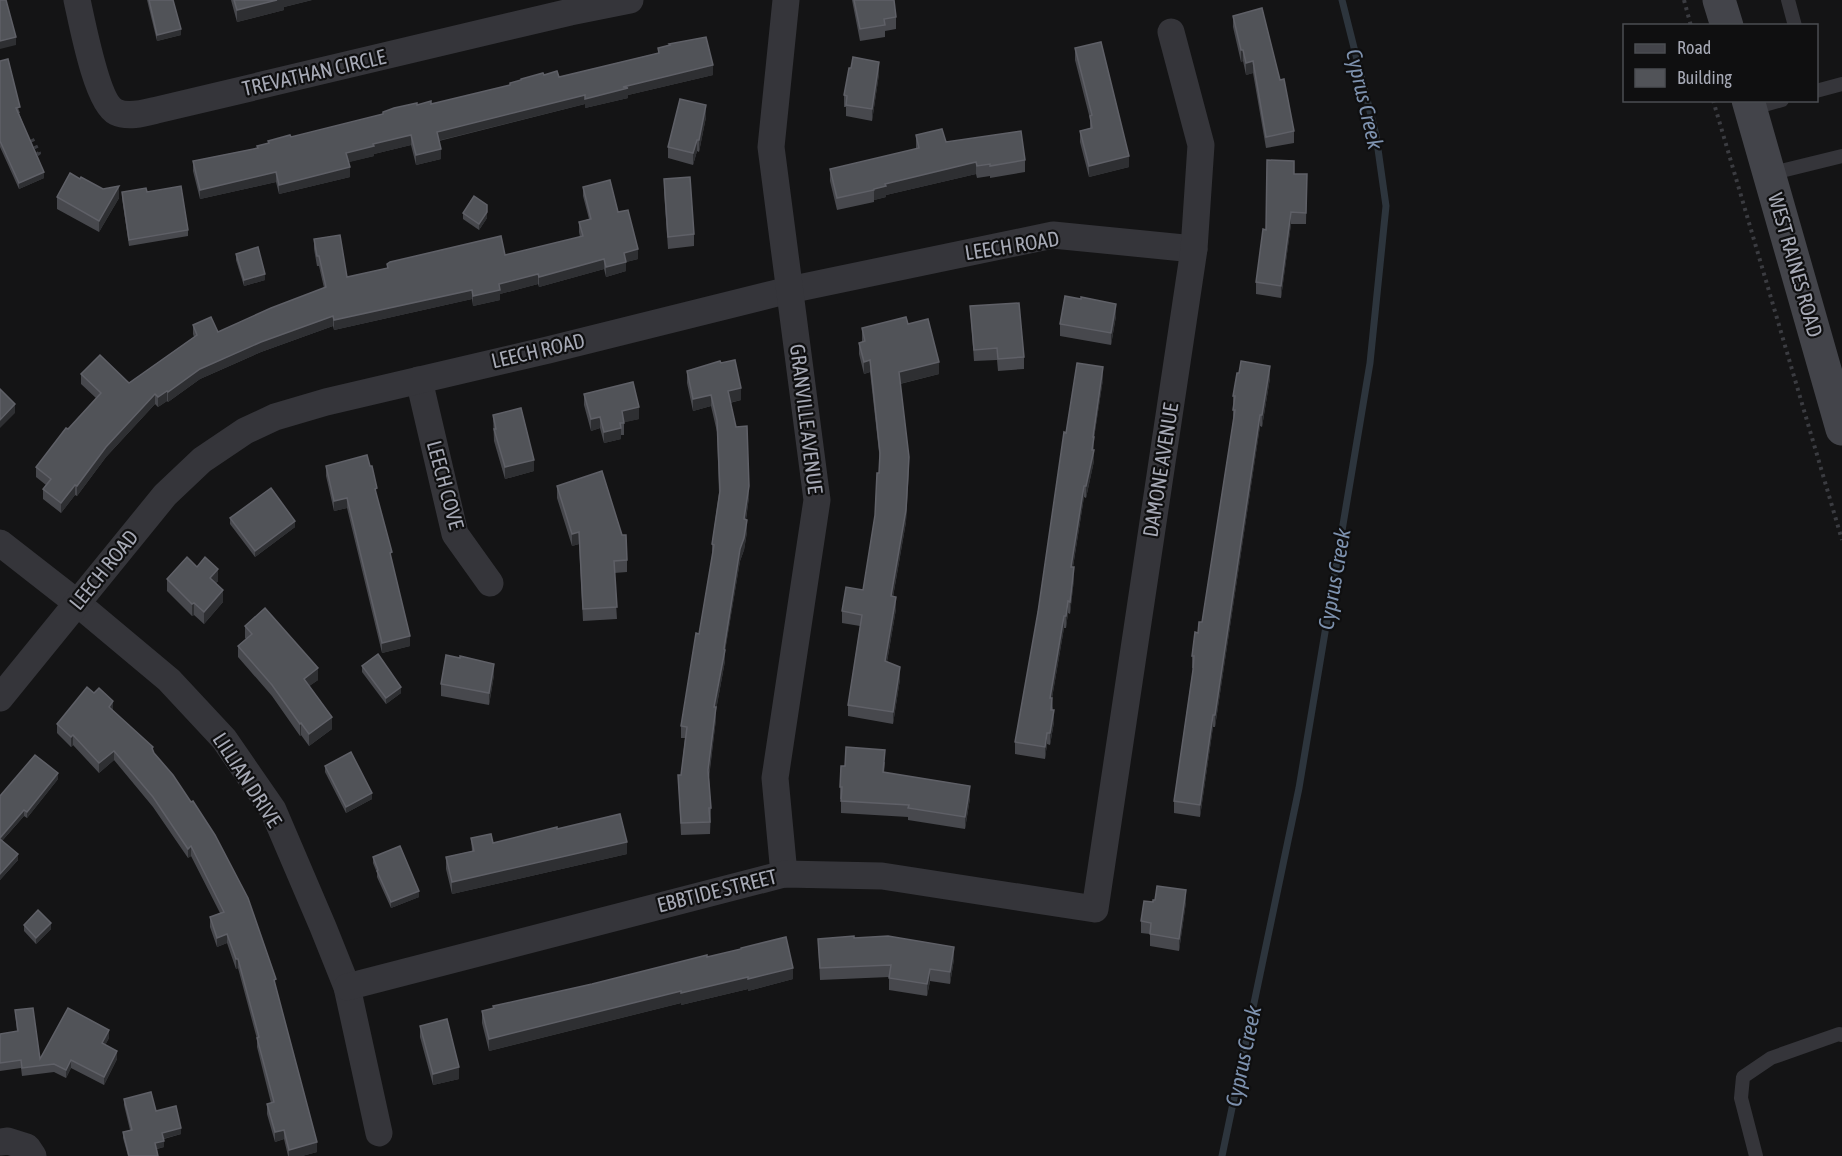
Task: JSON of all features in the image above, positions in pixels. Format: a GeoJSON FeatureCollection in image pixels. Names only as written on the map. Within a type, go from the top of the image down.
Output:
{"type":"FeatureCollection","features":[{"type":"Feature","properties":{"kind":"main road"},"geometry":{"type":"LineString","coordinates":[[1719,0],[1726,24]]}},
{"type":"Feature","properties":{"kind":"main road","name":"WEST RAINES ROAD"},"geometry":{"type":"LineString","coordinates":[[1749,105],[1842,429]]}},
{"type":"Feature","properties":{"kind":"street","name":"TREVATHAN CIRCLE"},"geometry":{"type":"LineString","coordinates":[[76,0],[98,82],[107,104],[116,112],[129,115],[630,0]]}},
{"type":"Feature","properties":{"kind":"street","name":"GRANVILLE AVENUE"},"geometry":{"type":"LineString","coordinates":[[784,874],[775,778],[817,500],[771,147],[786,0]]}},
{"type":"Feature","properties":{"kind":"street","name":"DAMONE AVENUE"},"geometry":{"type":"LineString","coordinates":[[1095,909],[1194,249],[1201,145],[1171,32]]}},
{"type":"Feature","properties":{"kind":"street","name":"LEECH ROAD"},"geometry":{"type":"LineString","coordinates":[[0,698],[165,495],[195,466],[224,444],[275,417],[303,407],[789,290],[1053,235],[1194,249]]}},
{"type":"Feature","properties":{"kind":"street","name":"LEECH COVE"},"geometry":{"type":"LineString","coordinates":[[419,380],[455,534],[490,583]]}},
{"type":"Feature","properties":{"kind":"street","name":"LILLIAN DRIVE"},"geometry":{"type":"LineString","coordinates":[[0,543],[77,603],[169,680],[217,732],[273,810],[347,987],[379,1133]]}},
{"type":"Feature","properties":{"kind":"street","name":"EBBTIDE STREET"},"geometry":{"type":"LineString","coordinates":[[347,987],[784,874],[882,876],[1095,909]]}},
{"type":"Feature","properties":{"kind":"street"},"geometry":{"type":"LineString","coordinates":[[0,1142],[8,1141],[27,1147],[33,1156]]}},
{"type":"Feature","properties":{"kind":"lane"},"geometry":{"type":"LineString","coordinates":[[1788,0],[1794,24]]}},
{"type":"Feature","properties":{"kind":"lane"},"geometry":{"type":"LineString","coordinates":[[1818,90],[1842,84]]}},
{"type":"Feature","properties":{"kind":"lane"},"geometry":{"type":"LineString","coordinates":[[1749,105],[1769,102]]}},
{"type":"Feature","properties":{"kind":"lane"},"geometry":{"type":"LineString","coordinates":[[1769,174],[1842,156]]}},
{"type":"Feature","properties":{"kind":"lane"},"geometry":{"type":"LineString","coordinates":[[1756,1156],[1741,1098],[1743,1077],[1771,1058],[1842,1035]]}},
{"type":"Feature","properties":{"kind":"path"},"geometry":{"type":"LineString","coordinates":[[1684,0],[1690,24]]}},
{"type":"Feature","properties":{"kind":"path"},"geometry":{"type":"LineString","coordinates":[[1714,102],[1842,540]]}},
{"type":"Feature","properties":{"kind":"path"},"geometry":{"type":"LineString","coordinates":[[32,138],[39,153],[36,154]]}},
{"type":"Feature","properties":{"kind":"building"},"geometry":{"type":"Polygon","coordinates":[[[0,0],[6,0],[16,37],[0,41],[0,0]]]}},
{"type":"Feature","properties":{"kind":"building"},"geometry":{"type":"Polygon","coordinates":[[[149,0],[173,0],[181,29],[157,35],[149,0]]]}},
{"type":"Feature","properties":{"kind":"building"},"geometry":{"type":"Polygon","coordinates":[[[234,0],[277,0],[237,10],[234,0]]]}},
{"type":"Feature","properties":{"kind":"building"},"geometry":{"type":"Polygon","coordinates":[[[854,0],[894,0],[896,17],[884,19],[885,25],[860,29],[854,0]]]}},
{"type":"Feature","properties":{"kind":"building"},"geometry":{"type":"Polygon","coordinates":[[[1262,8],[1280,80],[1284,79],[1294,131],[1266,137],[1253,61],[1246,63],[1233,16],[1262,8]]]}},
{"type":"Feature","properties":{"kind":"building"},"geometry":{"type":"Polygon","coordinates":[[[706,37],[713,65],[623,87],[628,88],[585,99],[585,95],[437,132],[441,149],[416,155],[411,135],[346,153],[350,167],[279,185],[276,172],[200,190],[193,161],[258,148],[257,146],[269,143],[268,141],[383,114],[394,108],[431,101],[431,104],[510,85],[521,79],[543,73],[544,75],[557,71],[559,77],[659,53],[658,48],[669,44],[706,37]]]}},
{"type":"Feature","properties":{"kind":"building"},"geometry":{"type":"Polygon","coordinates":[[[1101,42],[1129,156],[1089,166],[1080,131],[1092,128],[1090,116],[1092,115],[1075,48],[1101,42]]]}},
{"type":"Feature","properties":{"kind":"building"},"geometry":{"type":"Polygon","coordinates":[[[853,57],[879,62],[872,109],[846,105],[847,96],[844,95],[853,57]]]}},
{"type":"Feature","properties":{"kind":"building"},"geometry":{"type":"Polygon","coordinates":[[[8,59],[20,107],[16,108],[44,172],[19,183],[0,141],[0,61],[8,59]]]}},
{"type":"Feature","properties":{"kind":"building"},"geometry":{"type":"Polygon","coordinates":[[[680,99],[706,105],[699,140],[697,140],[693,153],[668,147],[680,99]]]}},
{"type":"Feature","properties":{"kind":"building"},"geometry":{"type":"Polygon","coordinates":[[[942,129],[946,142],[1021,131],[1025,160],[990,166],[990,164],[977,166],[976,162],[837,198],[830,169],[919,148],[916,135],[942,129]]]}},
{"type":"Feature","properties":{"kind":"building"},"geometry":{"type":"Polygon","coordinates":[[[1267,160],[1294,161],[1294,174],[1307,174],[1306,213],[1291,212],[1281,286],[1256,282],[1263,229],[1266,230],[1267,160]]]}},
{"type":"Feature","properties":{"kind":"building"},"geometry":{"type":"Polygon","coordinates":[[[70,173],[103,189],[119,186],[99,221],[57,197],[70,173]]]}},
{"type":"Feature","properties":{"kind":"building"},"geometry":{"type":"Polygon","coordinates":[[[690,177],[694,234],[668,237],[664,179],[690,177]]]}},
{"type":"Feature","properties":{"kind":"building"},"geometry":{"type":"Polygon","coordinates":[[[610,180],[618,212],[628,210],[638,249],[624,253],[626,262],[606,267],[604,259],[539,277],[538,274],[499,284],[500,290],[473,296],[472,290],[334,320],[333,316],[261,342],[200,369],[158,397],[155,394],[106,447],[77,486],[75,485],[61,503],[43,489],[51,479],[36,467],[66,428],[68,429],[101,393],[81,374],[100,355],[129,383],[197,335],[193,325],[211,317],[218,332],[326,287],[314,239],[340,235],[347,277],[388,268],[387,264],[390,262],[501,236],[505,255],[583,236],[579,222],[591,219],[583,187],[610,180]]]}},
{"type":"Feature","properties":{"kind":"building"},"geometry":{"type":"Polygon","coordinates":[[[181,186],[188,230],[129,240],[122,192],[146,188],[147,192],[181,186]]]}},
{"type":"Feature","properties":{"kind":"building"},"geometry":{"type":"Polygon","coordinates":[[[474,196],[487,205],[487,212],[479,224],[463,213],[474,196]]]}},
{"type":"Feature","properties":{"kind":"building"},"geometry":{"type":"Polygon","coordinates":[[[258,247],[265,274],[244,280],[236,254],[258,247]]]}},
{"type":"Feature","properties":{"kind":"building"},"geometry":{"type":"Polygon","coordinates":[[[1065,296],[1116,304],[1111,333],[1060,324],[1065,296]]]}},
{"type":"Feature","properties":{"kind":"building"},"geometry":{"type":"Polygon","coordinates":[[[1019,303],[1024,357],[998,359],[997,348],[974,350],[970,306],[1019,303]]]}},
{"type":"Feature","properties":{"kind":"building"},"geometry":{"type":"Polygon","coordinates":[[[906,317],[908,324],[928,319],[939,362],[899,372],[909,457],[906,510],[891,596],[896,597],[885,661],[900,667],[893,712],[848,705],[862,615],[842,611],[846,587],[863,590],[875,515],[877,473],[879,473],[880,453],[870,360],[864,362],[859,343],[865,341],[862,328],[906,317]]]}},
{"type":"Feature","properties":{"kind":"building"},"geometry":{"type":"Polygon","coordinates":[[[735,360],[741,388],[728,391],[736,427],[747,426],[749,486],[744,519],[747,520],[740,549],[714,707],[716,707],[708,770],[710,822],[681,823],[678,775],[681,775],[687,727],[681,726],[696,633],[699,634],[714,545],[712,544],[720,491],[717,420],[711,395],[693,399],[687,371],[720,361],[721,363],[735,360]]]}},
{"type":"Feature","properties":{"kind":"building"},"geometry":{"type":"Polygon","coordinates":[[[1241,361],[1270,366],[1262,415],[1260,415],[1200,805],[1174,801],[1193,670],[1195,632],[1198,633],[1199,622],[1202,622],[1235,410],[1233,410],[1235,396],[1233,396],[1241,361]]]}},
{"type":"Feature","properties":{"kind":"building"},"geometry":{"type":"Polygon","coordinates":[[[1077,363],[1103,367],[1093,437],[1092,450],[1094,450],[1086,486],[1084,486],[1071,567],[1074,567],[1070,602],[1068,601],[1066,616],[1064,616],[1050,698],[1052,698],[1051,710],[1054,710],[1045,747],[1015,742],[1077,363]]]}},
{"type":"Feature","properties":{"kind":"building"},"geometry":{"type":"Polygon","coordinates":[[[633,382],[639,407],[622,411],[624,423],[620,423],[621,428],[604,432],[600,417],[591,419],[584,394],[633,382]]]}},
{"type":"Feature","properties":{"kind":"building"},"geometry":{"type":"Polygon","coordinates":[[[0,389],[15,404],[0,420],[0,389]]]}},
{"type":"Feature","properties":{"kind":"building"},"geometry":{"type":"Polygon","coordinates":[[[521,408],[534,460],[505,467],[494,429],[496,429],[493,415],[521,408]]]}},
{"type":"Feature","properties":{"kind":"building"},"geometry":{"type":"Polygon","coordinates":[[[367,455],[370,466],[372,466],[377,488],[375,489],[392,552],[390,553],[410,636],[382,643],[347,498],[334,501],[326,466],[367,455]]]}},
{"type":"Feature","properties":{"kind":"building"},"geometry":{"type":"Polygon","coordinates":[[[602,471],[622,535],[626,535],[627,560],[614,561],[617,607],[583,609],[579,532],[572,534],[557,486],[602,471]]]}},
{"type":"Feature","properties":{"kind":"building"},"geometry":{"type":"Polygon","coordinates":[[[271,488],[295,521],[255,551],[230,518],[271,488]]]}},
{"type":"Feature","properties":{"kind":"building"},"geometry":{"type":"Polygon","coordinates":[[[187,557],[197,567],[205,557],[218,569],[210,578],[223,590],[204,612],[194,603],[192,604],[167,579],[187,557]]]}},
{"type":"Feature","properties":{"kind":"building"},"geometry":{"type":"Polygon","coordinates":[[[265,608],[318,668],[304,679],[332,717],[309,734],[272,685],[238,646],[252,634],[245,626],[265,608]]]}},
{"type":"Feature","properties":{"kind":"building"},"geometry":{"type":"Polygon","coordinates":[[[378,654],[401,687],[386,698],[362,666],[378,654]]]}},
{"type":"Feature","properties":{"kind":"building"},"geometry":{"type":"Polygon","coordinates":[[[446,655],[494,664],[489,693],[441,684],[446,655]]]}},
{"type":"Feature","properties":{"kind":"building"},"geometry":{"type":"Polygon","coordinates":[[[87,687],[94,693],[99,688],[113,701],[109,707],[153,747],[154,753],[173,775],[191,802],[193,801],[215,835],[248,898],[276,979],[274,980],[317,1142],[289,1150],[284,1130],[275,1132],[267,1104],[274,1102],[238,959],[236,959],[227,934],[217,938],[210,917],[224,912],[191,846],[188,849],[153,797],[114,751],[99,763],[73,735],[71,737],[57,724],[87,687]]]}},
{"type":"Feature","properties":{"kind":"building"},"geometry":{"type":"Polygon","coordinates":[[[846,747],[885,750],[883,772],[970,786],[965,817],[908,808],[909,805],[841,801],[841,766],[845,766],[846,747]]]}},
{"type":"Feature","properties":{"kind":"building"},"geometry":{"type":"Polygon","coordinates":[[[351,752],[372,793],[346,807],[325,766],[351,752]]]}},
{"type":"Feature","properties":{"kind":"building"},"geometry":{"type":"Polygon","coordinates":[[[35,755],[58,773],[27,812],[24,810],[0,838],[0,796],[35,755]]]}},
{"type":"Feature","properties":{"kind":"building"},"geometry":{"type":"Polygon","coordinates":[[[620,814],[627,842],[452,882],[446,857],[474,851],[471,838],[491,834],[493,843],[620,814]]]}},
{"type":"Feature","properties":{"kind":"building"},"geometry":{"type":"Polygon","coordinates":[[[0,839],[18,854],[0,874],[0,839]]]}},
{"type":"Feature","properties":{"kind":"building"},"geometry":{"type":"Polygon","coordinates":[[[400,846],[419,891],[391,902],[373,857],[400,846]]]}},
{"type":"Feature","properties":{"kind":"building"},"geometry":{"type":"Polygon","coordinates":[[[1157,886],[1186,890],[1179,939],[1150,934],[1151,923],[1141,921],[1144,901],[1153,902],[1155,900],[1157,886]]]}},
{"type":"Feature","properties":{"kind":"building"},"geometry":{"type":"Polygon","coordinates":[[[38,910],[51,923],[36,938],[24,925],[38,910]]]}},
{"type":"Feature","properties":{"kind":"building"},"geometry":{"type":"Polygon","coordinates":[[[854,936],[854,938],[888,936],[954,947],[950,972],[930,969],[927,984],[889,978],[891,965],[820,968],[818,939],[854,936]]]}},
{"type":"Feature","properties":{"kind":"building"},"geometry":{"type":"Polygon","coordinates":[[[786,937],[793,968],[681,993],[681,991],[489,1039],[482,1011],[494,1008],[493,1006],[786,937]]]}},
{"type":"Feature","properties":{"kind":"building"},"geometry":{"type":"Polygon","coordinates":[[[33,1008],[40,1059],[68,1008],[109,1030],[102,1043],[117,1051],[104,1077],[71,1060],[66,1070],[54,1064],[22,1068],[21,1060],[0,1063],[0,1034],[18,1031],[15,1010],[33,1008]]]}},
{"type":"Feature","properties":{"kind":"building"},"geometry":{"type":"Polygon","coordinates":[[[447,1019],[459,1067],[433,1074],[420,1026],[447,1019]]]}},
{"type":"Feature","properties":{"kind":"building"},"geometry":{"type":"Polygon","coordinates":[[[151,1092],[156,1111],[176,1106],[181,1128],[162,1133],[164,1141],[155,1143],[158,1156],[129,1156],[123,1132],[132,1130],[124,1099],[151,1092]]]}},
{"type":"Feature","properties":{"kind":"waterway","name":"Cyprus Creek"},"geometry":{"type":"LineString","coordinates":[[1222,1156],[1299,788],[1370,363],[1386,206],[1376,135],[1342,0]]}}]}
